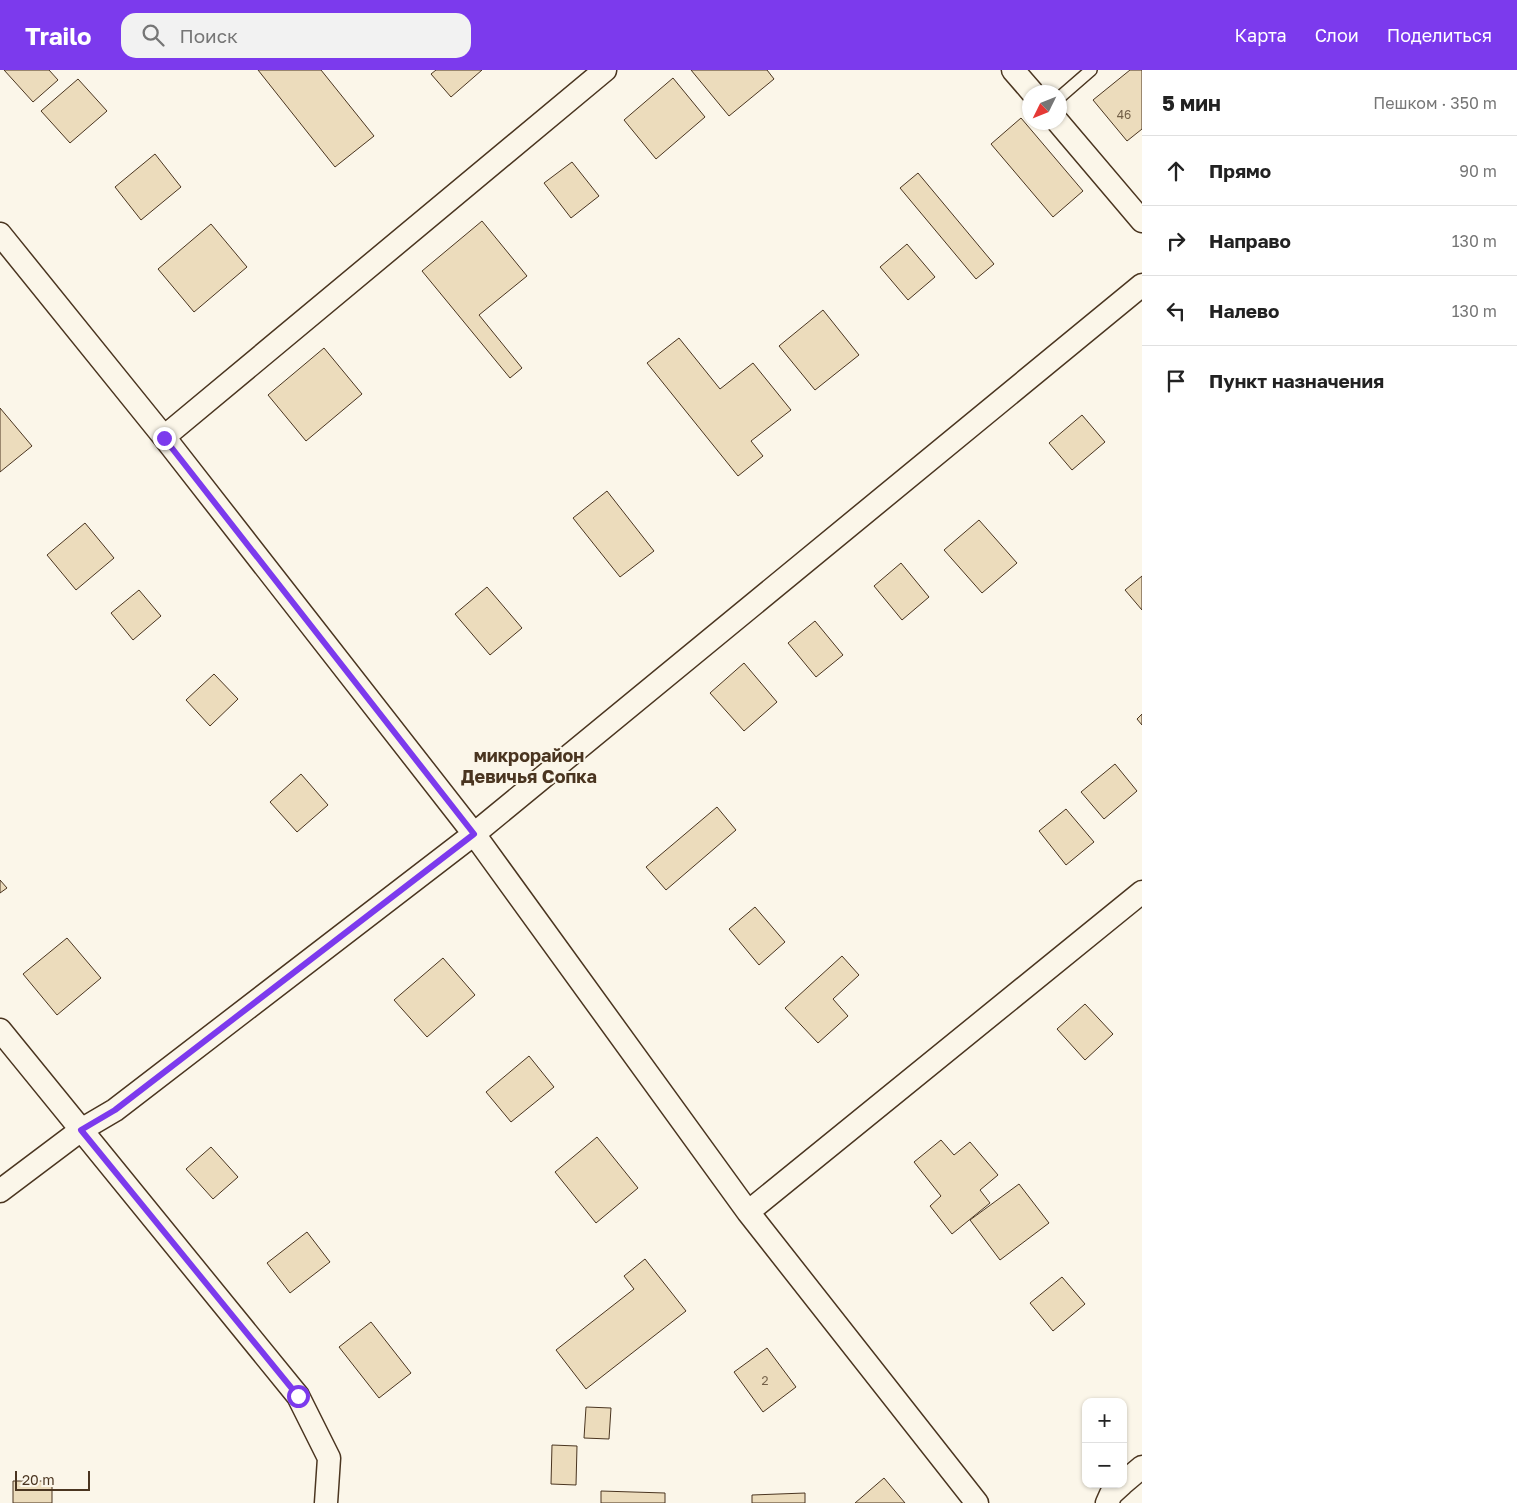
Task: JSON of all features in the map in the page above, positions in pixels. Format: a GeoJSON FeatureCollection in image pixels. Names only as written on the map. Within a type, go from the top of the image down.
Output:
{"type":"FeatureCollection","features":[{"type":"Feature","properties":{"kind":"street"},"geometry":{"type":"LineString","coordinates":[[164,438],[605,70]]}},
{"type":"Feature","properties":{"kind":"street"},"geometry":{"type":"LineString","coordinates":[[1013,70],[1026,85]]}},
{"type":"Feature","properties":{"kind":"street"},"geometry":{"type":"LineString","coordinates":[[1065,130],[1142,221]]}},
{"type":"Feature","properties":{"kind":"street"},"geometry":{"type":"LineString","coordinates":[[0,234],[164,438],[474,834],[748,1212],[977,1503]]}},
{"type":"Feature","properties":{"kind":"street"},"geometry":{"type":"LineString","coordinates":[[0,1191],[81,1130],[115,1110],[474,834],[1142,285]]}},
{"type":"Feature","properties":{"kind":"street"},"geometry":{"type":"LineString","coordinates":[[748,1212],[1142,892]]}},
{"type":"Feature","properties":{"kind":"street"},"geometry":{"type":"LineString","coordinates":[[0,1030],[298,1396],[329,1458],[326,1503]]}},
{"type":"Feature","properties":{"kind":"street"},"geometry":{"type":"LineString","coordinates":[[1127,1480],[1142,1467]]}},
{"type":"Feature","properties":{"kind":"street"},"geometry":{"type":"LineString","coordinates":[[1107,1503],[1111,1494],[1118,1488]]}},
{"type":"Feature","properties":{"kind":"lane"},"geometry":{"type":"LineString","coordinates":[[1067,91],[1091,70]]}},
{"type":"Feature","properties":{"kind":"building"},"geometry":{"type":"Polygon","coordinates":[[[4,70],[49,70],[58,80],[33,102],[4,70]]]}},
{"type":"Feature","properties":{"kind":"building"},"geometry":{"type":"Polygon","coordinates":[[[258,70],[321,70],[374,136],[335,167],[258,70]]]}},
{"type":"Feature","properties":{"kind":"building"},"geometry":{"type":"Polygon","coordinates":[[[436,70],[482,70],[451,97],[431,74],[436,70]]]}},
{"type":"Feature","properties":{"kind":"building"},"geometry":{"type":"Polygon","coordinates":[[[691,70],[767,70],[774,79],[729,116],[691,70]]]}},
{"type":"Feature","properties":{"kind":"building"},"geometry":{"type":"Polygon","coordinates":[[[1130,70],[1142,70],[1142,129],[1127,141],[1093,100],[1130,70]]]}},
{"type":"Feature","properties":{"kind":"building"},"geometry":{"type":"Polygon","coordinates":[[[673,78],[705,117],[656,159],[624,120],[673,78]]]}},
{"type":"Feature","properties":{"kind":"building"},"geometry":{"type":"Polygon","coordinates":[[[78,79],[107,111],[70,143],[41,111],[78,79]]]}},
{"type":"Feature","properties":{"kind":"building"},"geometry":{"type":"Polygon","coordinates":[[[1021,118],[1022,130],[1031,130],[1083,191],[1053,217],[991,144],[1021,118]]]}},
{"type":"Feature","properties":{"kind":"building"},"geometry":{"type":"Polygon","coordinates":[[[155,154],[181,187],[141,220],[115,187],[155,154]]]}},
{"type":"Feature","properties":{"kind":"building"},"geometry":{"type":"Polygon","coordinates":[[[572,162],[599,196],[571,218],[544,183],[572,162]]]}},
{"type":"Feature","properties":{"kind":"building"},"geometry":{"type":"Polygon","coordinates":[[[918,173],[994,264],[976,279],[900,188],[918,173]]]}},
{"type":"Feature","properties":{"kind":"building"},"geometry":{"type":"Polygon","coordinates":[[[482,221],[527,276],[479,315],[522,368],[510,378],[422,271],[482,221]]]}},
{"type":"Feature","properties":{"kind":"building"},"geometry":{"type":"Polygon","coordinates":[[[211,224],[247,267],[194,312],[158,269],[211,224]]]}},
{"type":"Feature","properties":{"kind":"building"},"geometry":{"type":"Polygon","coordinates":[[[907,244],[935,277],[908,300],[880,267],[907,244]]]}},
{"type":"Feature","properties":{"kind":"building"},"geometry":{"type":"Polygon","coordinates":[[[823,310],[859,355],[815,390],[779,346],[823,310]]]}},
{"type":"Feature","properties":{"kind":"building"},"geometry":{"type":"Polygon","coordinates":[[[679,338],[720,389],[753,363],[791,410],[751,441],[763,456],[738,476],[647,363],[679,338]]]}},
{"type":"Feature","properties":{"kind":"building"},"geometry":{"type":"Polygon","coordinates":[[[324,348],[362,394],[306,441],[268,395],[324,348]]]}},
{"type":"Feature","properties":{"kind":"building"},"geometry":{"type":"Polygon","coordinates":[[[0,408],[32,446],[0,472],[0,408]]]}},
{"type":"Feature","properties":{"kind":"building"},"geometry":{"type":"Polygon","coordinates":[[[1082,415],[1105,442],[1072,470],[1049,443],[1082,415]]]}},
{"type":"Feature","properties":{"kind":"building"},"geometry":{"type":"Polygon","coordinates":[[[607,491],[654,551],[620,577],[573,518],[607,491]]]}},
{"type":"Feature","properties":{"kind":"building"},"geometry":{"type":"Polygon","coordinates":[[[979,520],[1017,563],[982,593],[944,550],[979,520]]]}},
{"type":"Feature","properties":{"kind":"building"},"geometry":{"type":"Polygon","coordinates":[[[85,523],[114,558],[76,590],[47,555],[85,523]]]}},
{"type":"Feature","properties":{"kind":"building"},"geometry":{"type":"Polygon","coordinates":[[[901,563],[929,597],[902,620],[874,586],[901,563]]]}},
{"type":"Feature","properties":{"kind":"building"},"geometry":{"type":"Polygon","coordinates":[[[1142,576],[1142,610],[1125,590],[1142,576]]]}},
{"type":"Feature","properties":{"kind":"building"},"geometry":{"type":"Polygon","coordinates":[[[487,587],[522,628],[490,655],[455,614],[487,587]]]}},
{"type":"Feature","properties":{"kind":"building"},"geometry":{"type":"Polygon","coordinates":[[[139,590],[161,616],[133,640],[111,613],[139,590]]]}},
{"type":"Feature","properties":{"kind":"building"},"geometry":{"type":"Polygon","coordinates":[[[815,621],[843,655],[816,677],[788,643],[815,621]]]}},
{"type":"Feature","properties":{"kind":"building"},"geometry":{"type":"Polygon","coordinates":[[[744,663],[777,702],[744,731],[710,693],[744,663]]]}},
{"type":"Feature","properties":{"kind":"building"},"geometry":{"type":"Polygon","coordinates":[[[214,674],[238,699],[210,726],[186,700],[214,674]]]}},
{"type":"Feature","properties":{"kind":"building"},"geometry":{"type":"Polygon","coordinates":[[[1142,714],[1142,725],[1137,719],[1142,714]]]}},
{"type":"Feature","properties":{"kind":"building"},"geometry":{"type":"Polygon","coordinates":[[[1115,764],[1137,791],[1104,819],[1081,792],[1115,764]]]}},
{"type":"Feature","properties":{"kind":"building"},"geometry":{"type":"Polygon","coordinates":[[[301,774],[328,805],[297,832],[270,802],[301,774]]]}},
{"type":"Feature","properties":{"kind":"building"},"geometry":{"type":"Polygon","coordinates":[[[717,807],[736,830],[666,890],[646,867],[717,807]]]}},
{"type":"Feature","properties":{"kind":"building"},"geometry":{"type":"Polygon","coordinates":[[[1066,809],[1094,842],[1066,865],[1039,831],[1066,809]]]}},
{"type":"Feature","properties":{"kind":"building"},"geometry":{"type":"Polygon","coordinates":[[[0,880],[7,888],[0,893],[0,880]]]}},
{"type":"Feature","properties":{"kind":"building"},"geometry":{"type":"Polygon","coordinates":[[[755,907],[785,942],[759,965],[729,929],[755,907]]]}},
{"type":"Feature","properties":{"kind":"building"},"geometry":{"type":"Polygon","coordinates":[[[67,938],[101,978],[57,1015],[23,974],[67,938]]]}},
{"type":"Feature","properties":{"kind":"building"},"geometry":{"type":"Polygon","coordinates":[[[842,956],[859,975],[833,999],[848,1016],[818,1043],[785,1008],[842,956]]]}},
{"type":"Feature","properties":{"kind":"building"},"geometry":{"type":"Polygon","coordinates":[[[443,958],[475,995],[427,1037],[394,1000],[443,958]]]}},
{"type":"Feature","properties":{"kind":"building"},"geometry":{"type":"Polygon","coordinates":[[[1085,1004],[1113,1034],[1085,1060],[1057,1029],[1085,1004]]]}},
{"type":"Feature","properties":{"kind":"building"},"geometry":{"type":"Polygon","coordinates":[[[529,1056],[554,1087],[511,1122],[486,1092],[529,1056]]]}},
{"type":"Feature","properties":{"kind":"building"},"geometry":{"type":"Polygon","coordinates":[[[597,1137],[638,1188],[596,1223],[555,1172],[597,1137]]]}},
{"type":"Feature","properties":{"kind":"building"},"geometry":{"type":"Polygon","coordinates":[[[941,1140],[954,1155],[970,1142],[998,1175],[980,1190],[990,1203],[952,1234],[930,1206],[941,1196],[914,1162],[941,1140]]]}},
{"type":"Feature","properties":{"kind":"building"},"geometry":{"type":"Polygon","coordinates":[[[211,1147],[238,1177],[213,1199],[186,1169],[211,1147]]]}},
{"type":"Feature","properties":{"kind":"building"},"geometry":{"type":"Polygon","coordinates":[[[1019,1184],[1049,1223],[1000,1260],[970,1220],[1019,1184]]]}},
{"type":"Feature","properties":{"kind":"building"},"geometry":{"type":"Polygon","coordinates":[[[307,1232],[330,1262],[290,1293],[267,1263],[307,1232]]]}},
{"type":"Feature","properties":{"kind":"building"},"geometry":{"type":"Polygon","coordinates":[[[645,1259],[686,1311],[586,1389],[556,1350],[634,1289],[624,1276],[645,1259]]]}},
{"type":"Feature","properties":{"kind":"building"},"geometry":{"type":"Polygon","coordinates":[[[1062,1277],[1085,1304],[1053,1331],[1030,1303],[1062,1277]]]}},
{"type":"Feature","properties":{"kind":"building"},"geometry":{"type":"Polygon","coordinates":[[[371,1322],[411,1373],[379,1398],[339,1347],[371,1322]]]}},
{"type":"Feature","properties":{"kind":"building"},"geometry":{"type":"Polygon","coordinates":[[[767,1348],[796,1387],[763,1412],[734,1372],[767,1348]]]}},
{"type":"Feature","properties":{"kind":"building"},"geometry":{"type":"Polygon","coordinates":[[[586,1407],[611,1408],[609,1439],[584,1438],[586,1407]]]}},
{"type":"Feature","properties":{"kind":"building"},"geometry":{"type":"Polygon","coordinates":[[[552,1445],[577,1446],[576,1485],[551,1484],[552,1445]]]}},
{"type":"Feature","properties":{"kind":"building"},"geometry":{"type":"Polygon","coordinates":[[[884,1478],[905,1503],[855,1503],[884,1478]]]}},
{"type":"Feature","properties":{"kind":"building"},"geometry":{"type":"Polygon","coordinates":[[[13,1481],[52,1481],[52,1503],[13,1503],[13,1481]]]}},
{"type":"Feature","properties":{"kind":"building"},"geometry":{"type":"Polygon","coordinates":[[[601,1491],[665,1493],[665,1503],[601,1503],[601,1491]]]}},
{"type":"Feature","properties":{"kind":"building"},"geometry":{"type":"Polygon","coordinates":[[[805,1493],[805,1503],[752,1503],[752,1495],[805,1493]]]}},
{"type":"Feature","properties":{"kind":"district","name":"микрорайон Девичья Сопка"},"geometry":{"type":"Point","coordinates":[529,765]}},
{"type":"Feature","properties":{"kind":"route"},"geometry":{"type":"LineString","coordinates":[[164,438],[474,834],[115,1110],[81,1130],[298,1396]]}}]}
